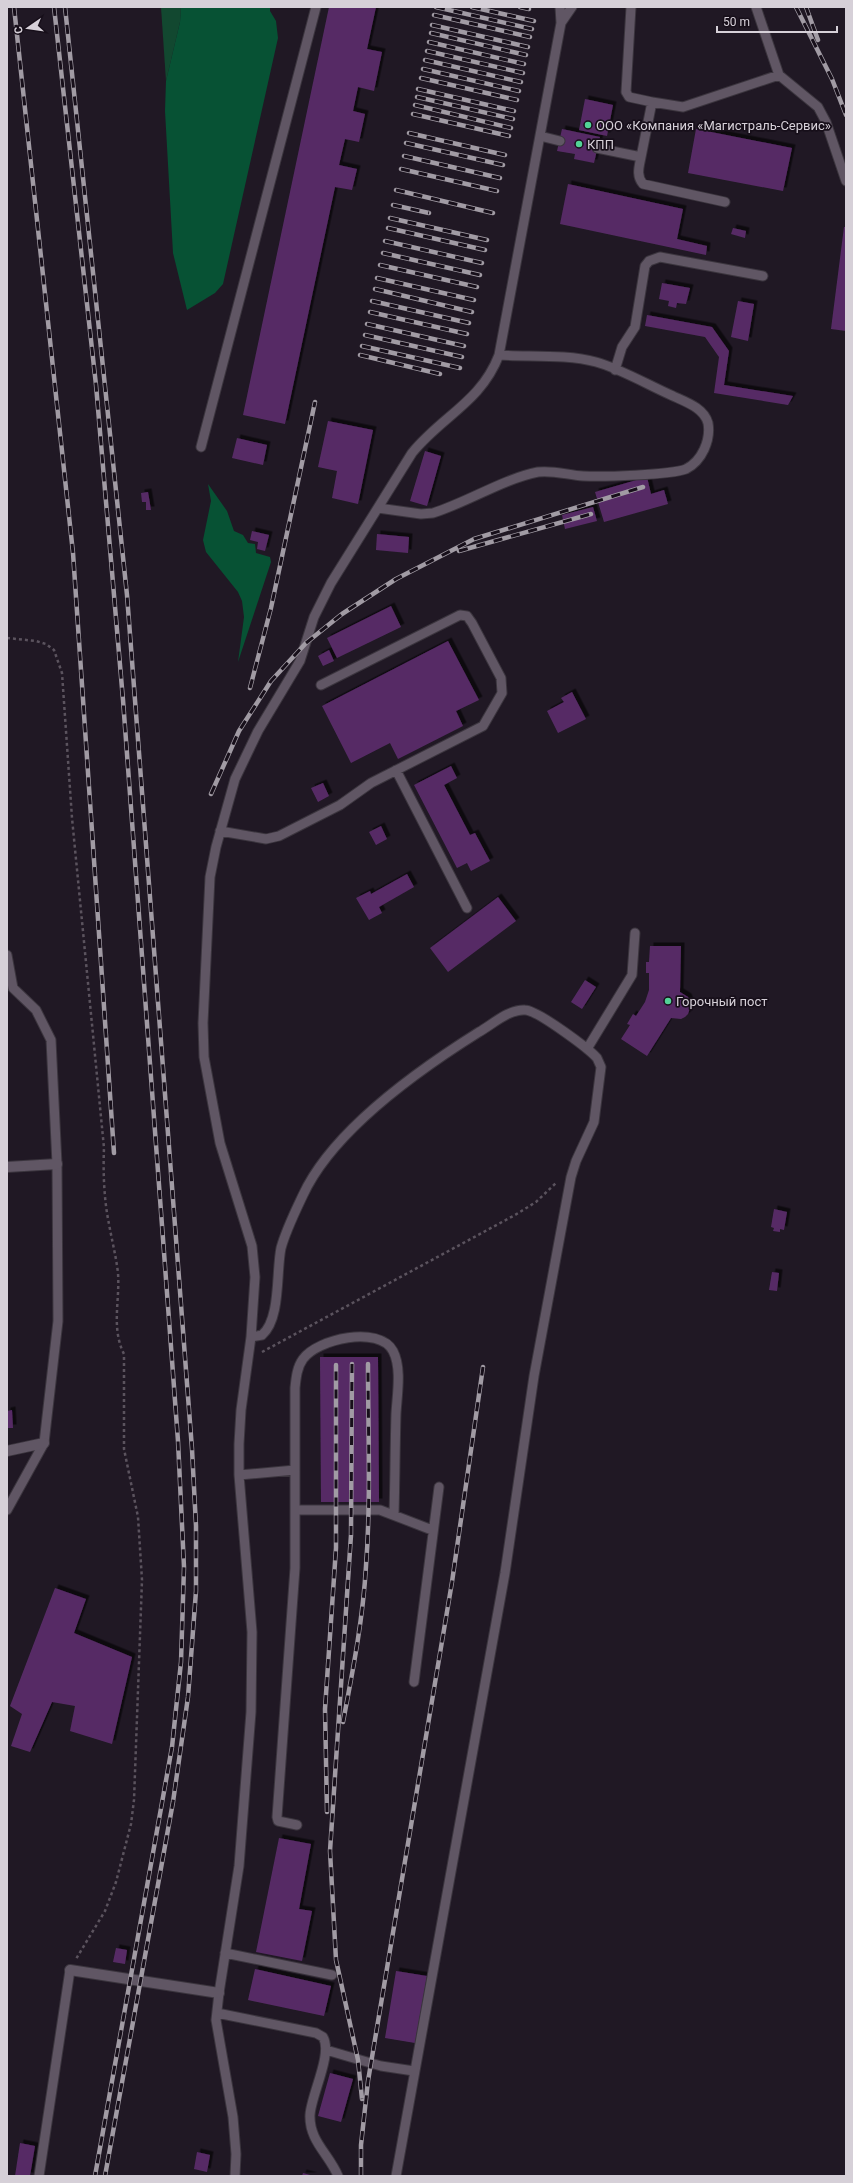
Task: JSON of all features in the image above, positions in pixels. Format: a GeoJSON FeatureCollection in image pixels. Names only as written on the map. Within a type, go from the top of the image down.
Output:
{"type":"FeatureCollection","features":[{"type":"Feature","properties":{"kind":"street"},"geometry":{"type":"LineString","coordinates":[[7,1167],[57,1164]]}},
{"type":"Feature","properties":{"kind":"street"},"geometry":{"type":"LineString","coordinates":[[7,1450],[44,1443]]}},
{"type":"Feature","properties":{"kind":"street"},"geometry":{"type":"LineString","coordinates":[[70,1970],[219,1992]]}},
{"type":"Feature","properties":{"kind":"lane"},"geometry":{"type":"LineString","coordinates":[[201,447],[316,7]]}},
{"type":"Feature","properties":{"kind":"lane"},"geometry":{"type":"LineString","coordinates":[[235,2176],[236,2154],[233,2117],[218,2028],[217,2013],[242,1842],[252,1683],[252,1632],[240,1474],[240,1410],[251,1337],[255,1277],[252,1246],[220,1143],[204,1057],[203,1023],[210,877],[220,831],[235,779],[258,731],[300,661],[309,631],[322,600],[416,448],[475,395],[490,377],[499,355],[561,23],[560,7]]}},
{"type":"Feature","properties":{"kind":"lane"},"geometry":{"type":"LineString","coordinates":[[561,23],[572,7]]}},
{"type":"Feature","properties":{"kind":"lane"},"geometry":{"type":"LineString","coordinates":[[631,7],[626,92],[629,97],[683,107],[779,75]]}},
{"type":"Feature","properties":{"kind":"lane"},"geometry":{"type":"LineString","coordinates":[[756,7],[779,75],[818,107],[826,122],[846,181]]}},
{"type":"Feature","properties":{"kind":"lane"},"geometry":{"type":"LineString","coordinates":[[652,102],[638,170],[639,180],[643,184],[725,202]]}},
{"type":"Feature","properties":{"kind":"lane"},"geometry":{"type":"LineString","coordinates":[[540,136],[560,141]]}},
{"type":"Feature","properties":{"kind":"lane"},"geometry":{"type":"LineString","coordinates":[[597,148],[641,157]]}},
{"type":"Feature","properties":{"kind":"lane"},"geometry":{"type":"LineString","coordinates":[[615,370],[622,347],[635,327],[645,266],[649,261],[660,257],[763,276]]}},
{"type":"Feature","properties":{"kind":"lane"},"geometry":{"type":"LineString","coordinates":[[378,508],[421,514],[433,513],[523,476],[539,472],[606,476],[668,472],[686,469],[700,457],[708,439],[708,422],[705,416],[689,403],[596,362],[587,360],[499,355]]}},
{"type":"Feature","properties":{"kind":"lane"},"geometry":{"type":"LineString","coordinates":[[220,831],[266,839],[279,836],[340,805],[371,783],[483,726],[500,699],[503,687],[501,678],[467,616],[460,615],[452,617],[322,685]]}},
{"type":"Feature","properties":{"kind":"lane"},"geometry":{"type":"LineString","coordinates":[[396,770],[468,908]]}},
{"type":"Feature","properties":{"kind":"lane"},"geometry":{"type":"LineString","coordinates":[[587,1049],[632,975],[636,933]]}},
{"type":"Feature","properties":{"kind":"lane"},"geometry":{"type":"LineString","coordinates":[[7,955],[10,988],[36,1010],[51,1040],[57,1164],[58,1321],[44,1443],[7,1510]]}},
{"type":"Feature","properties":{"kind":"lane"},"geometry":{"type":"LineString","coordinates":[[251,1337],[262,1335],[270,1324],[275,1303],[282,1247],[304,1192],[333,1150],[383,1100],[452,1049],[516,1011],[532,1010],[587,1049],[597,1058],[600,1067],[594,1122],[576,1161],[571,1177],[533,1383],[505,1573],[396,2176]]}},
{"type":"Feature","properties":{"kind":"lane"},"geometry":{"type":"LineString","coordinates":[[297,1825],[278,1821],[277,1817],[294,1568],[296,1510],[295,1388],[296,1377],[303,1358],[323,1344],[340,1338],[369,1338],[380,1340],[387,1344],[393,1351],[397,1377],[394,1514]]}},
{"type":"Feature","properties":{"kind":"lane"},"geometry":{"type":"LineString","coordinates":[[240,1474],[295,1470]]}},
{"type":"Feature","properties":{"kind":"lane"},"geometry":{"type":"LineString","coordinates":[[414,1682],[432,1530],[439,1487]]}},
{"type":"Feature","properties":{"kind":"lane"},"geometry":{"type":"LineString","coordinates":[[296,1510],[369,1509],[394,1514],[432,1530]]}},
{"type":"Feature","properties":{"kind":"lane"},"geometry":{"type":"LineString","coordinates":[[225,1953],[332,1976]]}},
{"type":"Feature","properties":{"kind":"lane"},"geometry":{"type":"LineString","coordinates":[[39,2176],[70,1970]]}},
{"type":"Feature","properties":{"kind":"lane"},"geometry":{"type":"LineString","coordinates":[[217,2013],[316,2033],[323,2037],[326,2050],[310,2114],[311,2126],[316,2143],[338,2176]]}},
{"type":"Feature","properties":{"kind":"lane"},"geometry":{"type":"LineString","coordinates":[[326,2050],[381,2066],[414,2071]]}},
{"type":"Feature","properties":{"kind":"path"},"geometry":{"type":"LineString","coordinates":[[7,638],[36,641],[46,644],[54,650],[62,673],[72,818],[104,1148],[104,1178],[109,1224],[115,1250],[118,1273],[119,1293],[116,1326],[119,1344],[124,1354],[124,1449],[138,1517],[142,1580],[132,1824],[116,1882],[105,1911],[70,1970]]}},
{"type":"Feature","properties":{"kind":"path"},"geometry":{"type":"LineString","coordinates":[[248,1359],[515,1215],[536,1202],[561,1177]]}},
{"type":"Feature","properties":{"kind":"green space"},"geometry":{"type":"Polygon","coordinates":[[[161,7],[181,7],[180,22],[166,81],[161,7]]]}},
{"type":"Feature","properties":{"kind":"green space"},"geometry":{"type":"Polygon","coordinates":[[[181,7],[270,7],[270,11],[276,21],[278,38],[223,284],[215,293],[187,310],[173,253],[165,111],[166,81],[180,22],[181,7]]]}},
{"type":"Feature","properties":{"kind":"green space"},"geometry":{"type":"Polygon","coordinates":[[[208,484],[227,511],[234,531],[243,535],[248,543],[255,544],[256,553],[270,557],[271,562],[238,662],[244,617],[242,601],[238,592],[206,552],[203,540],[211,501],[208,484]]]}},
{"type":"Feature","properties":{"kind":"building"},"geometry":{"type":"Polygon","coordinates":[[[329,7],[376,7],[367,49],[382,52],[374,91],[358,87],[353,111],[365,114],[359,142],[345,139],[339,165],[357,169],[352,190],[335,187],[285,424],[243,415],[329,7]]]}},
{"type":"Feature","properties":{"kind":"building"},"geometry":{"type":"Polygon","coordinates":[[[585,99],[613,105],[607,136],[579,130],[585,99]]]}},
{"type":"Feature","properties":{"kind":"building","name":"КПП"},"geometry":{"type":"Polygon","coordinates":[[[562,129],[600,137],[594,163],[574,159],[575,154],[557,151],[562,129]]]}},
{"type":"Feature","properties":{"kind":"building"},"geometry":{"type":"Polygon","coordinates":[[[696,129],[792,148],[783,191],[688,173],[696,129]]]}},
{"type":"Feature","properties":{"kind":"building"},"geometry":{"type":"Polygon","coordinates":[[[568,184],[683,209],[677,239],[707,246],[706,255],[560,224],[568,184]]]}},
{"type":"Feature","properties":{"kind":"building"},"geometry":{"type":"Polygon","coordinates":[[[844,227],[846,227],[846,331],[831,329],[844,227]]]}},
{"type":"Feature","properties":{"kind":"building"},"geometry":{"type":"Polygon","coordinates":[[[733,228],[746,231],[745,238],[731,234],[733,228]]]}},
{"type":"Feature","properties":{"kind":"building"},"geometry":{"type":"Polygon","coordinates":[[[662,283],[690,288],[686,304],[677,303],[676,308],[668,306],[669,301],[659,299],[662,283]]]}},
{"type":"Feature","properties":{"kind":"building"},"geometry":{"type":"Polygon","coordinates":[[[738,301],[754,304],[748,341],[731,337],[738,301]]]}},
{"type":"Feature","properties":{"kind":"building"},"geometry":{"type":"Polygon","coordinates":[[[647,315],[712,327],[729,351],[724,385],[793,396],[788,405],[714,393],[719,357],[705,337],[645,326],[647,315]]]}},
{"type":"Feature","properties":{"kind":"building"},"geometry":{"type":"Polygon","coordinates":[[[328,421],[373,430],[358,504],[332,498],[337,471],[318,467],[328,421]]]}},
{"type":"Feature","properties":{"kind":"building"},"geometry":{"type":"Polygon","coordinates":[[[237,438],[267,445],[263,465],[232,458],[237,438]]]}},
{"type":"Feature","properties":{"kind":"building"},"geometry":{"type":"Polygon","coordinates":[[[425,451],[441,456],[427,506],[410,501],[425,451]]]}},
{"type":"Feature","properties":{"kind":"building"},"geometry":{"type":"Polygon","coordinates":[[[647,477],[651,494],[664,490],[668,504],[604,522],[595,492],[647,477]]]}},
{"type":"Feature","properties":{"kind":"building"},"geometry":{"type":"Polygon","coordinates":[[[148,492],[151,510],[146,510],[146,502],[142,502],[141,493],[148,492]]]}},
{"type":"Feature","properties":{"kind":"building"},"geometry":{"type":"Polygon","coordinates":[[[593,507],[597,521],[565,529],[562,515],[593,507]]]}},
{"type":"Feature","properties":{"kind":"building"},"geometry":{"type":"Polygon","coordinates":[[[252,531],[269,535],[265,551],[257,549],[258,542],[250,540],[252,531]]]}},
{"type":"Feature","properties":{"kind":"building"},"geometry":{"type":"Polygon","coordinates":[[[377,534],[409,537],[408,553],[376,550],[377,534]]]}},
{"type":"Feature","properties":{"kind":"building"},"geometry":{"type":"Polygon","coordinates":[[[391,606],[401,627],[337,658],[327,638],[391,606]]]}},
{"type":"Feature","properties":{"kind":"building"},"geometry":{"type":"Polygon","coordinates":[[[448,641],[479,700],[456,711],[463,726],[398,759],[390,743],[351,763],[322,706],[448,641]]]}},
{"type":"Feature","properties":{"kind":"building"},"geometry":{"type":"Polygon","coordinates":[[[329,650],[334,661],[323,666],[318,656],[329,650]]]}},
{"type":"Feature","properties":{"kind":"building"},"geometry":{"type":"Polygon","coordinates":[[[572,692],[586,719],[558,733],[547,711],[564,702],[561,698],[572,692]]]}},
{"type":"Feature","properties":{"kind":"building"},"geometry":{"type":"Polygon","coordinates":[[[451,766],[457,778],[444,785],[470,835],[475,833],[490,861],[471,871],[467,863],[457,868],[414,785],[451,766]]]}},
{"type":"Feature","properties":{"kind":"building"},"geometry":{"type":"Polygon","coordinates":[[[323,783],[329,796],[318,802],[311,788],[323,783]]]}},
{"type":"Feature","properties":{"kind":"building"},"geometry":{"type":"Polygon","coordinates":[[[381,826],[387,839],[376,845],[369,832],[381,826]]]}},
{"type":"Feature","properties":{"kind":"building"},"geometry":{"type":"Polygon","coordinates":[[[407,874],[414,887],[379,907],[382,913],[369,920],[356,898],[370,891],[371,894],[407,874]]]}},
{"type":"Feature","properties":{"kind":"building"},"geometry":{"type":"Polygon","coordinates":[[[498,897],[516,921],[448,972],[430,948],[498,897]]]}},
{"type":"Feature","properties":{"kind":"building","name":"Горочный пост"},"geometry":{"type":"Polygon","coordinates":[[[650,946],[681,946],[680,992],[688,997],[691,1005],[688,1014],[685,1017],[681,1019],[671,1018],[647,1056],[621,1039],[630,1025],[627,1024],[633,1014],[636,1016],[645,1002],[649,990],[649,973],[646,973],[646,962],[649,962],[650,946]]]}},
{"type":"Feature","properties":{"kind":"building"},"geometry":{"type":"Polygon","coordinates":[[[585,980],[596,987],[582,1009],[571,1002],[585,980]]]}},
{"type":"Feature","properties":{"kind":"building"},"geometry":{"type":"Polygon","coordinates":[[[774,1209],[787,1212],[784,1230],[780,1229],[780,1232],[773,1231],[774,1228],[771,1227],[774,1209]]]}},
{"type":"Feature","properties":{"kind":"building"},"geometry":{"type":"Polygon","coordinates":[[[772,1272],[779,1273],[777,1291],[769,1290],[772,1272]]]}},
{"type":"Feature","properties":{"kind":"building"},"geometry":{"type":"Polygon","coordinates":[[[320,1357],[378,1357],[379,1502],[321,1502],[320,1357]]]}},
{"type":"Feature","properties":{"kind":"building"},"geometry":{"type":"Polygon","coordinates":[[[12,1410],[13,1428],[7,1428],[7,1411],[12,1410]]]}},
{"type":"Feature","properties":{"kind":"building"},"geometry":{"type":"Polygon","coordinates":[[[55,1588],[86,1599],[74,1633],[132,1657],[112,1744],[70,1731],[75,1706],[52,1702],[30,1752],[11,1746],[22,1714],[10,1706],[55,1588]]]}},
{"type":"Feature","properties":{"kind":"building"},"geometry":{"type":"Polygon","coordinates":[[[279,1838],[311,1844],[299,1909],[312,1911],[302,1961],[256,1952],[279,1838]]]}},
{"type":"Feature","properties":{"kind":"building"},"geometry":{"type":"Polygon","coordinates":[[[116,1948],[127,1950],[125,1964],[113,1962],[116,1948]]]}},
{"type":"Feature","properties":{"kind":"building"},"geometry":{"type":"Polygon","coordinates":[[[255,1969],[331,1986],[324,2016],[248,2000],[255,1969]]]}},
{"type":"Feature","properties":{"kind":"building"},"geometry":{"type":"Polygon","coordinates":[[[396,1971],[427,1976],[415,2043],[385,2038],[396,1971]]]}},
{"type":"Feature","properties":{"kind":"building"},"geometry":{"type":"Polygon","coordinates":[[[330,2073],[353,2079],[341,2122],[318,2116],[330,2073]]]}},
{"type":"Feature","properties":{"kind":"building"},"geometry":{"type":"Polygon","coordinates":[[[20,2143],[35,2146],[30,2176],[15,2176],[20,2143]]]}},
{"type":"Feature","properties":{"kind":"building"},"geometry":{"type":"Polygon","coordinates":[[[197,2152],[210,2155],[207,2172],[194,2169],[197,2152]]]}},
{"type":"Feature","properties":{"kind":"building"},"geometry":{"type":"Polygon","coordinates":[[[303,2173],[314,2176],[302,2176],[303,2173]]]}},
{"type":"Feature","properties":{"kind":"railway"},"geometry":{"type":"LineString","coordinates":[[14,7],[73,553],[114,1153]]}},
{"type":"Feature","properties":{"kind":"railway"},"geometry":{"type":"LineString","coordinates":[[54,7],[96,385],[123,700],[178,1441],[184,1567],[181,1662],[172,1747],[95,2176]]}},
{"type":"Feature","properties":{"kind":"railway"},"geometry":{"type":"LineString","coordinates":[[65,7],[127,595],[192,1449],[196,1526],[196,1591],[188,1697],[173,1802],[105,2176]]}},
{"type":"Feature","properties":{"kind":"railway"},"geometry":{"type":"LineString","coordinates":[[436,7],[532,29]]}},
{"type":"Feature","properties":{"kind":"railway"},"geometry":{"type":"LineString","coordinates":[[472,7],[534,21]]}},
{"type":"Feature","properties":{"kind":"railway"},"geometry":{"type":"LineString","coordinates":[[520,7],[529,9]]}},
{"type":"Feature","properties":{"kind":"railway"},"geometry":{"type":"LineString","coordinates":[[796,7],[832,79],[846,115]]}},
{"type":"Feature","properties":{"kind":"railway"},"geometry":{"type":"LineString","coordinates":[[806,7],[818,40]]}},
{"type":"Feature","properties":{"kind":"railway"},"geometry":{"type":"LineString","coordinates":[[434,15],[530,37]]}},
{"type":"Feature","properties":{"kind":"railway"},"geometry":{"type":"LineString","coordinates":[[432,25],[528,47]]}},
{"type":"Feature","properties":{"kind":"railway"},"geometry":{"type":"LineString","coordinates":[[431,33],[526,55]]}},
{"type":"Feature","properties":{"kind":"railway"},"geometry":{"type":"LineString","coordinates":[[429,42],[524,64]]}},
{"type":"Feature","properties":{"kind":"railway"},"geometry":{"type":"LineString","coordinates":[[427,51],[523,73]]}},
{"type":"Feature","properties":{"kind":"railway"},"geometry":{"type":"LineString","coordinates":[[425,60],[521,82]]}},
{"type":"Feature","properties":{"kind":"railway"},"geometry":{"type":"LineString","coordinates":[[423,69],[519,91]]}},
{"type":"Feature","properties":{"kind":"railway"},"geometry":{"type":"LineString","coordinates":[[421,78],[517,100]]}},
{"type":"Feature","properties":{"kind":"railway"},"geometry":{"type":"LineString","coordinates":[[418,89],[514,111]]}},
{"type":"Feature","properties":{"kind":"railway"},"geometry":{"type":"LineString","coordinates":[[417,97],[513,119]]}},
{"type":"Feature","properties":{"kind":"railway"},"geometry":{"type":"LineString","coordinates":[[415,105],[511,128]]}},
{"type":"Feature","properties":{"kind":"railway"},"geometry":{"type":"LineString","coordinates":[[413,114],[509,136]]}},
{"type":"Feature","properties":{"kind":"railway"},"geometry":{"type":"LineString","coordinates":[[409,133],[505,155]]}},
{"type":"Feature","properties":{"kind":"railway"},"geometry":{"type":"LineString","coordinates":[[406,143],[503,165]]}},
{"type":"Feature","properties":{"kind":"railway"},"geometry":{"type":"LineString","coordinates":[[404,156],[500,178]]}},
{"type":"Feature","properties":{"kind":"railway"},"geometry":{"type":"LineString","coordinates":[[401,169],[497,191]]}},
{"type":"Feature","properties":{"kind":"railway"},"geometry":{"type":"LineString","coordinates":[[396,190],[493,213]]}},
{"type":"Feature","properties":{"kind":"railway"},"geometry":{"type":"LineString","coordinates":[[393,205],[429,213]]}},
{"type":"Feature","properties":{"kind":"railway"},"geometry":{"type":"LineString","coordinates":[[390,218],[487,240]]}},
{"type":"Feature","properties":{"kind":"railway"},"geometry":{"type":"LineString","coordinates":[[388,228],[485,250]]}},
{"type":"Feature","properties":{"kind":"railway"},"geometry":{"type":"LineString","coordinates":[[385,241],[482,263]]}},
{"type":"Feature","properties":{"kind":"railway"},"geometry":{"type":"LineString","coordinates":[[383,253],[480,275]]}},
{"type":"Feature","properties":{"kind":"railway"},"geometry":{"type":"LineString","coordinates":[[380,265],[477,287]]}},
{"type":"Feature","properties":{"kind":"railway"},"geometry":{"type":"LineString","coordinates":[[377,278],[474,300]]}},
{"type":"Feature","properties":{"kind":"railway"},"geometry":{"type":"LineString","coordinates":[[375,289],[472,312]]}},
{"type":"Feature","properties":{"kind":"railway"},"geometry":{"type":"LineString","coordinates":[[372,301],[469,323]]}},
{"type":"Feature","properties":{"kind":"railway"},"geometry":{"type":"LineString","coordinates":[[370,312],[467,334]]}},
{"type":"Feature","properties":{"kind":"railway"},"geometry":{"type":"LineString","coordinates":[[367,324],[464,346]]}},
{"type":"Feature","properties":{"kind":"railway"},"geometry":{"type":"LineString","coordinates":[[365,335],[462,357]]}},
{"type":"Feature","properties":{"kind":"railway"},"geometry":{"type":"LineString","coordinates":[[362,346],[460,368]]}},
{"type":"Feature","properties":{"kind":"railway"},"geometry":{"type":"LineString","coordinates":[[360,355],[440,374]]}},
{"type":"Feature","properties":{"kind":"railway"},"geometry":{"type":"LineString","coordinates":[[250,688],[271,608],[315,402]]}},
{"type":"Feature","properties":{"kind":"railway"},"geometry":{"type":"LineString","coordinates":[[211,794],[239,731],[271,681],[306,643],[342,614],[396,579],[474,539],[643,487]]}},
{"type":"Feature","properties":{"kind":"railway"},"geometry":{"type":"LineString","coordinates":[[459,551],[591,514]]}},
{"type":"Feature","properties":{"kind":"railway"},"geometry":{"type":"LineString","coordinates":[[352,1364],[351,1535],[330,1851],[336,1960],[358,2060],[362,2099]]}},
{"type":"Feature","properties":{"kind":"railway"},"geometry":{"type":"LineString","coordinates":[[343,1722],[354,1664],[365,1586],[369,1490],[368,1364]]}},
{"type":"Feature","properties":{"kind":"railway"},"geometry":{"type":"LineString","coordinates":[[327,1812],[325,1709],[336,1548],[336,1365]]}},
{"type":"Feature","properties":{"kind":"railway"},"geometry":{"type":"LineString","coordinates":[[361,2176],[361,2145],[368,2081],[452,1582],[483,1367]]}},
{"type":"Feature","properties":{"kind":"place","name":"ООО «Компания «Магистраль-Сервис»"},"geometry":{"type":"Point","coordinates":[588,125]}},
{"type":"Feature","properties":{"kind":"place","name":"КПП"},"geometry":{"type":"Point","coordinates":[579,144]}},
{"type":"Feature","properties":{"kind":"place","name":"Горочный пост"},"geometry":{"type":"Point","coordinates":[668,1001]}}]}
